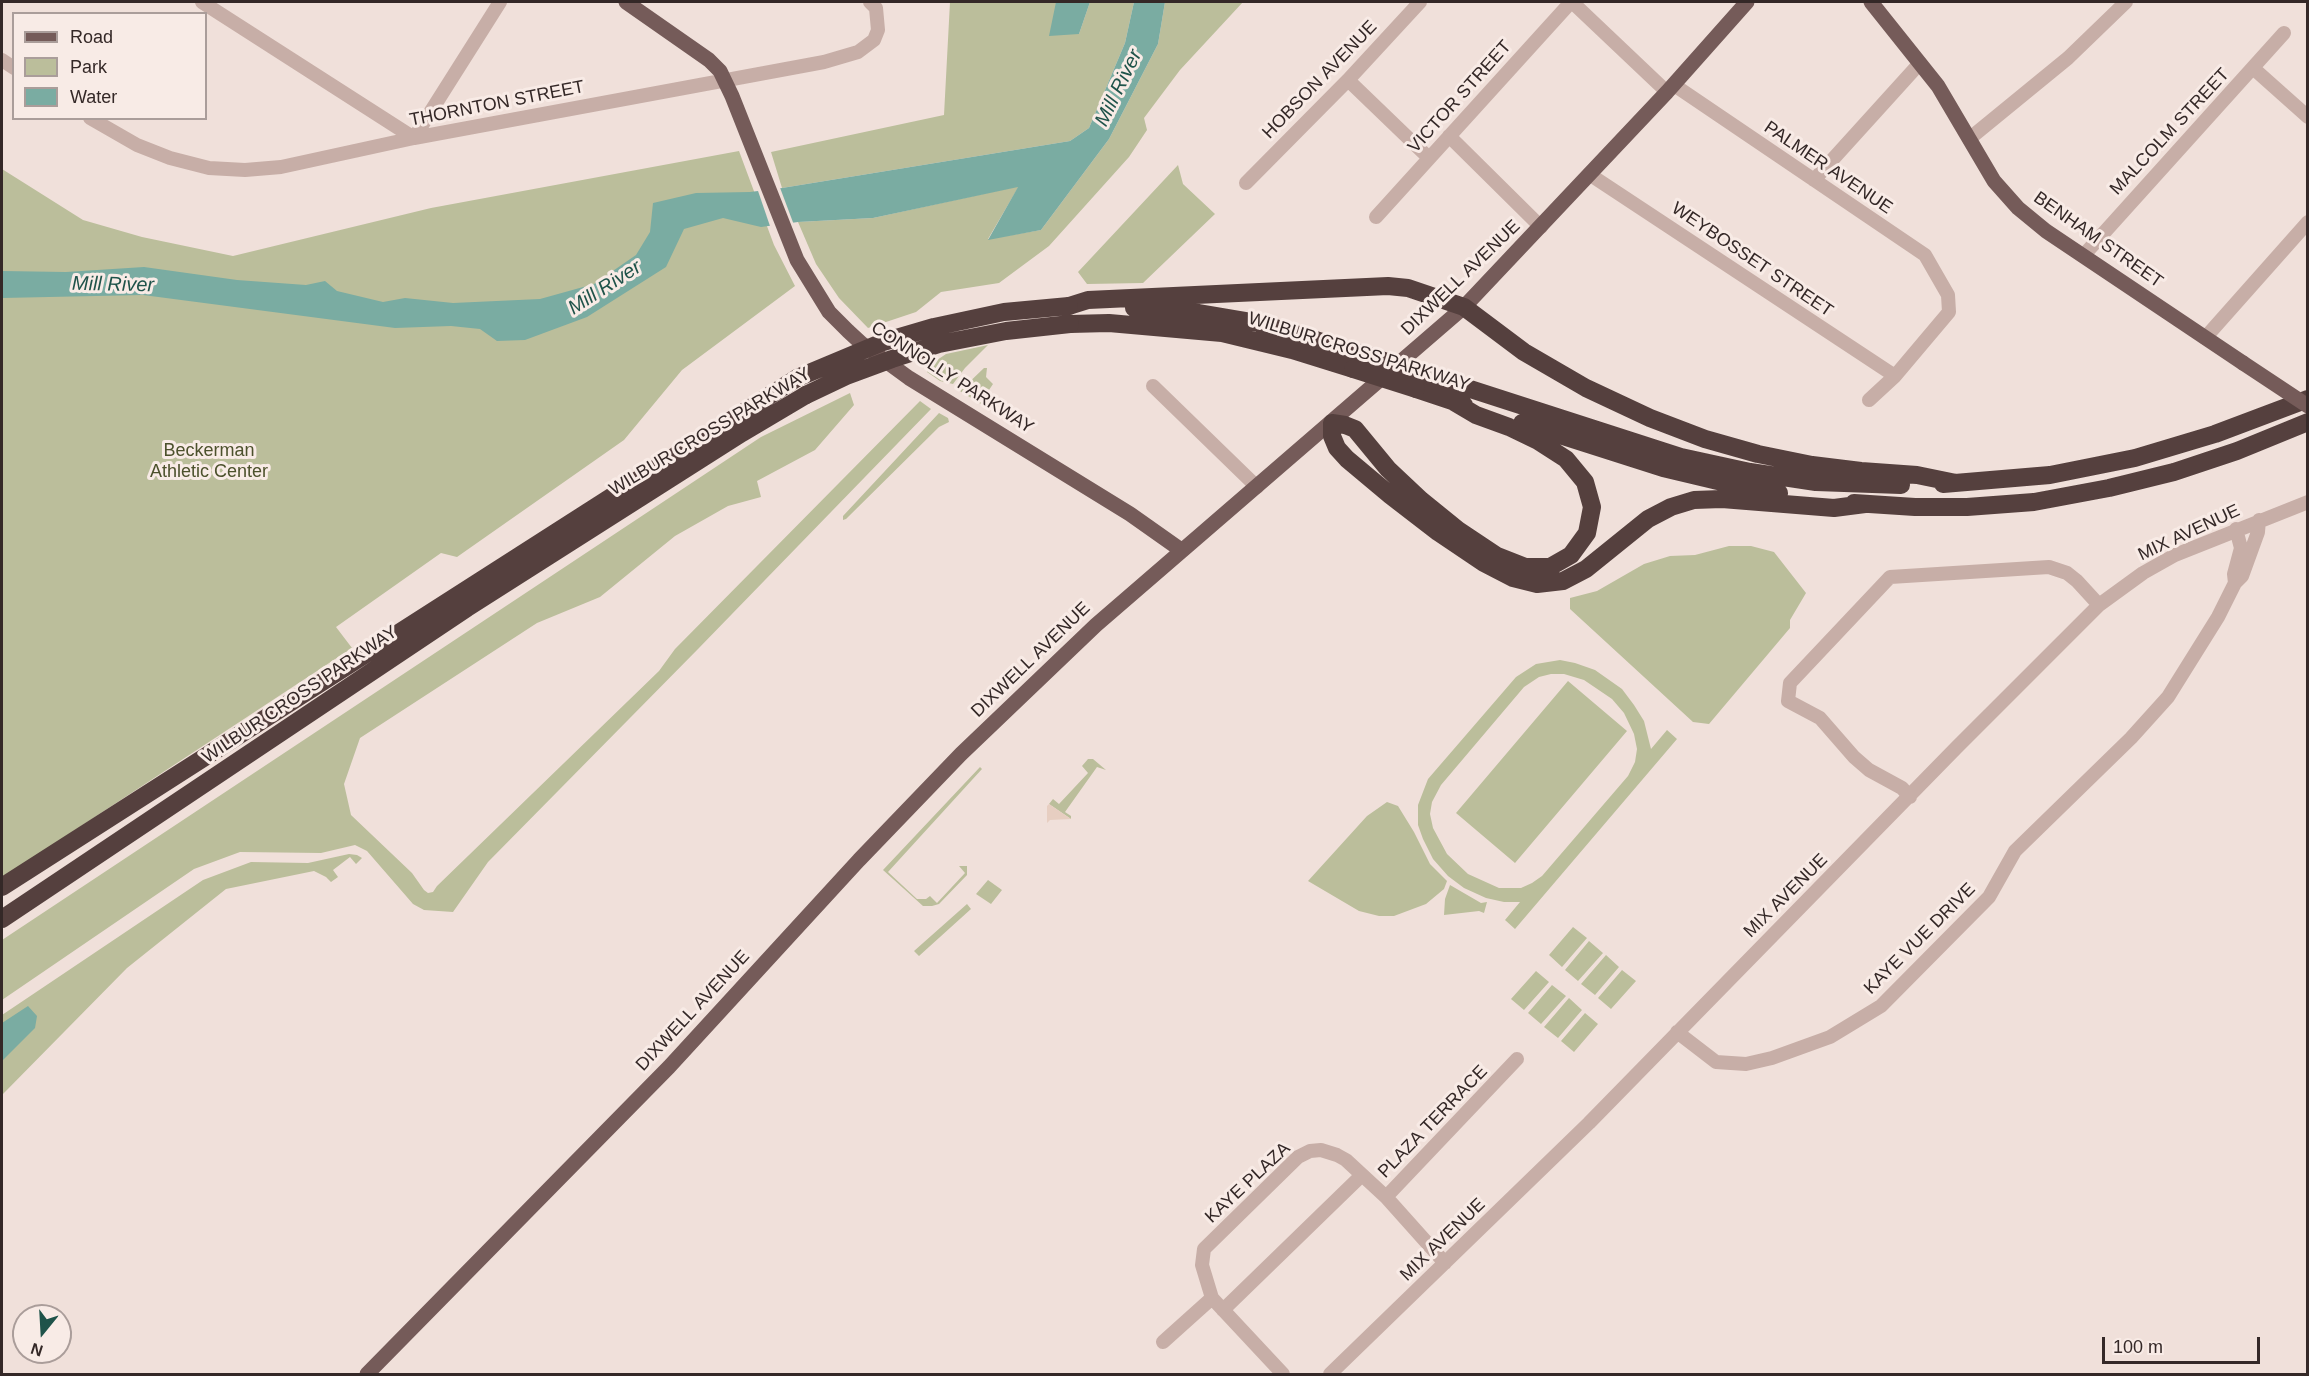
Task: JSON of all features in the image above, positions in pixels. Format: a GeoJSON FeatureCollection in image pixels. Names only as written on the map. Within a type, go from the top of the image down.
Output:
{"type":"FeatureCollection","features":[{"type":"Feature","properties":{"kind":"highway"},"geometry":{"type":"LineString","coordinates":[[1069,315],[1088,300],[1388,286],[1408,288],[1464,307],[1524,352],[1587,388],[1650,418],[1705,439],[1758,454],[1812,465],[1917,475],[1956,483]]}},
{"type":"Feature","properties":{"kind":"highway","name":"WILBUR CROSS PARKWAY"},"geometry":{"type":"LineString","coordinates":[[2,919],[467,608],[742,433],[806,395],[846,376],[939,344],[1006,331],[1069,315],[1126,307],[1211,315],[1258,323],[1369,356],[1681,457],[1750,472],[1816,482],[1868,485],[1956,483],[2050,475],[2135,458],[2215,434],[2307,399]]}},
{"type":"Feature","properties":{"kind":"highway","name":"WILBUR CROSS PARKWAY"},"geometry":{"type":"LineString","coordinates":[[2,887],[797,378],[883,342],[934,327],[1005,312],[1069,315],[1109,322],[1222,333],[1292,350],[1663,468],[1743,487],[1805,498],[1865,504],[1967,507],[2034,502],[2109,488],[2185,468],[2237,451],[2307,422]]}},
{"type":"Feature","properties":{"kind":"highway"},"geometry":{"type":"LineString","coordinates":[[1454,402],[1476,415],[1539,441],[1566,459],[1585,482],[1592,507],[1587,533],[1571,555],[1550,567],[1525,567],[1497,556],[1458,530],[1421,500],[1388,469],[1355,429],[1332,423],[1332,436],[1337,448],[1390,495],[1438,532],[1484,563],[1513,578],[1537,584],[1563,580],[1586,569],[1648,519],[1671,507],[1694,500],[1722,499],[1834,508],[1865,504]]}},
{"type":"Feature","properties":{"kind":"main road","name":"CONNOLLY PARKWAY"},"geometry":{"type":"LineString","coordinates":[[626,2],[710,60],[720,71],[726,81],[796,260],[829,312],[861,344],[909,378],[1130,514],[1181,550]]}},
{"type":"Feature","properties":{"kind":"main road","name":"DIXWELL AVENUE"},"geometry":{"type":"LineString","coordinates":[[368,1374],[669,1067],[859,860],[962,754],[1096,625],[1464,307],[1670,89],[1747,2]]}},
{"type":"Feature","properties":{"kind":"main road","name":"BENHAM STREET"},"geometry":{"type":"LineString","coordinates":[[1871,2],[1948,101],[1994,181],[2018,208],[2083,256],[2307,406]]}},
{"type":"Feature","properties":{"kind":"street"},"geometry":{"type":"LineString","coordinates":[[202,2],[414,138],[500,2]]}},
{"type":"Feature","properties":{"kind":"street","name":"THORNTON STREET"},"geometry":{"type":"LineString","coordinates":[[93,120],[137,145],[170,158],[209,168],[245,170],[281,167],[414,138],[825,62],[858,52],[874,40],[878,30],[876,8],[870,2]]}},
{"type":"Feature","properties":{"kind":"street","name":"HOBSON AVENUE"},"geometry":{"type":"LineString","coordinates":[[1246,183],[1348,80],[1420,2]]}},
{"type":"Feature","properties":{"kind":"street","name":"PALMER AVENUE"},"geometry":{"type":"LineString","coordinates":[[1571,2],[1670,89],[1814,180],[1925,255],[1948,295],[1949,312],[1895,376]]}},
{"type":"Feature","properties":{"kind":"street","name":"VICTOR STREET"},"geometry":{"type":"LineString","coordinates":[[1376,217],[1571,2]]}},
{"type":"Feature","properties":{"kind":"street"},"geometry":{"type":"LineString","coordinates":[[1969,139],[2068,58],[2126,2]]}},
{"type":"Feature","properties":{"kind":"street","name":"MALCOLM STREET"},"geometry":{"type":"LineString","coordinates":[[2083,256],[2284,33]]}},
{"type":"Feature","properties":{"kind":"street"},"geometry":{"type":"LineString","coordinates":[[1814,180],[1920,63]]}},
{"type":"Feature","properties":{"kind":"street"},"geometry":{"type":"LineString","coordinates":[[2253,68],[2307,117]]}},
{"type":"Feature","properties":{"kind":"street"},"geometry":{"type":"LineString","coordinates":[[1348,80],[1429,158]]}},
{"type":"Feature","properties":{"kind":"street"},"geometry":{"type":"LineString","coordinates":[[1449,136],[1542,226]]}},
{"type":"Feature","properties":{"kind":"street","name":"WEYBOSSET STREET"},"geometry":{"type":"LineString","coordinates":[[1589,174],[1895,376]]}},
{"type":"Feature","properties":{"kind":"street"},"geometry":{"type":"LineString","coordinates":[[2205,338],[2307,222]]}},
{"type":"Feature","properties":{"kind":"street"},"geometry":{"type":"LineString","coordinates":[[1869,400],[1895,376]]}},
{"type":"Feature","properties":{"kind":"street"},"geometry":{"type":"LineString","coordinates":[[1153,386],[1257,487]]}},
{"type":"Feature","properties":{"kind":"street","name":"MIX AVENUE"},"geometry":{"type":"LineString","coordinates":[[1330,1374],[1589,1123],[2099,605],[2168,559],[2236,529],[2307,502]]}},
{"type":"Feature","properties":{"kind":"street","name":"KAYE VUE DRIVE"},"geometry":{"type":"LineString","coordinates":[[1677,1032],[1716,1062],[1746,1064],[1772,1058],[1830,1037],[1881,1006],[1989,897],[2015,851],[2131,738],[2168,697],[2218,617],[2235,583],[2242,576],[2258,532],[2259,520]]}},
{"type":"Feature","properties":{"kind":"street","name":"KAYE VUE DRIVE"},"geometry":{"type":"LineString","coordinates":[[2235,583],[2234,574],[2241,548],[2236,529]]}},
{"type":"Feature","properties":{"kind":"street"},"geometry":{"type":"LineString","coordinates":[[1910,796],[1902,788],[1869,770],[1820,718],[1788,702],[1790,684],[1890,577],[2049,567],[2060,569],[2077,581],[2099,605]]}},
{"type":"Feature","properties":{"kind":"street","name":"PLAZA TERRACE"},"geometry":{"type":"LineString","coordinates":[[1445,1263],[1386,1197],[1517,1059]]}},
{"type":"Feature","properties":{"kind":"street","name":"KAYE PLAZA"},"geometry":{"type":"LineString","coordinates":[[1212,1298],[1202,1265],[1204,1249],[1298,1157],[1310,1151],[1331,1152],[1346,1160],[1386,1197]]}},
{"type":"Feature","properties":{"kind":"street"},"geometry":{"type":"LineString","coordinates":[[1223,1310],[1362,1175]]}},
{"type":"Feature","properties":{"kind":"street"},"geometry":{"type":"LineString","coordinates":[[1164,1342],[1212,1298],[1283,1374]]}},
{"type":"Feature","properties":{"kind":"green space"},"geometry":{"type":"Polygon","coordinates":[[[950,2],[1056,2],[1079,34],[1090,2],[1134,2],[1125,43],[1089,128],[1070,141],[782,188],[771,152],[944,115],[950,2]]]}},
{"type":"Feature","properties":{"kind":"green space"},"geometry":{"type":"Polygon","coordinates":[[[1165,2],[1243,2],[1180,70],[1144,118],[1147,130],[1129,157],[1049,246],[999,283],[941,292],[916,312],[868,328],[839,298],[816,264],[798,222],[873,218],[1019,186],[988,239],[1041,230],[1109,139],[1158,44],[1165,2]]]}},
{"type":"Feature","properties":{"kind":"green space","name":"Beckerman Athletic Center"},"geometry":{"type":"Polygon","coordinates":[[[739,151],[774,245],[795,286],[682,370],[624,440],[457,557],[441,553],[336,627],[352,648],[2,878],[2,169],[83,220],[142,237],[233,256],[431,208],[739,151]]]}},
{"type":"Feature","properties":{"kind":"green space"},"geometry":{"type":"Polygon","coordinates":[[[1178,165],[1183,184],[1215,214],[1143,283],[1087,284],[1078,272],[1178,165]]]}},
{"type":"Feature","properties":{"kind":"green space"},"geometry":{"type":"Polygon","coordinates":[[[988,345],[953,384],[940,381],[927,372],[931,364],[946,354],[988,345]]]}},
{"type":"Feature","properties":{"kind":"green space"},"geometry":{"type":"Polygon","coordinates":[[[984,368],[987,368],[986,377],[993,384],[989,390],[995,408],[992,411],[960,391],[984,368]]]}},
{"type":"Feature","properties":{"kind":"green space"},"geometry":{"type":"Polygon","coordinates":[[[850,393],[854,405],[815,450],[757,481],[761,497],[728,506],[675,536],[600,597],[537,623],[360,738],[344,784],[351,815],[412,873],[424,890],[428,893],[433,892],[659,671],[675,649],[920,401],[931,409],[488,862],[453,912],[424,910],[413,904],[367,851],[355,845],[321,853],[240,852],[194,869],[2,1000],[2,940],[761,437],[850,393]]]}},
{"type":"Feature","properties":{"kind":"green space"},"geometry":{"type":"Polygon","coordinates":[[[939,413],[948,418],[949,422],[939,427],[843,520],[843,516],[939,413]]]}},
{"type":"Feature","properties":{"kind":"green space"},"geometry":{"type":"Polygon","coordinates":[[[1729,546],[1751,546],[1774,552],[1806,593],[1790,620],[1790,628],[1709,724],[1693,722],[1570,609],[1570,598],[1597,591],[1644,564],[1670,556],[1695,555],[1729,546]]]}},
{"type":"Feature","properties":{"kind":"green space"},"geometry":{"type":"Polygon","coordinates":[[[1560,660],[1595,670],[1622,689],[1634,705],[1644,721],[1651,749],[1667,730],[1677,739],[1515,929],[1505,920],[1520,902],[1504,902],[1486,898],[1464,888],[1448,876],[1433,859],[1418,825],[1418,805],[1428,779],[1516,677],[1536,664],[1560,660]],[[1564,674],[1539,677],[1524,687],[1441,785],[1432,802],[1430,814],[1433,828],[1447,854],[1468,874],[1499,888],[1521,888],[1542,876],[1628,776],[1635,762],[1637,749],[1634,734],[1624,713],[1612,699],[1584,680],[1564,674]]]}},
{"type":"Feature","properties":{"kind":"green space"},"geometry":{"type":"Polygon","coordinates":[[[1568,681],[1627,731],[1515,863],[1456,813],[1568,681]]]}},
{"type":"Feature","properties":{"kind":"green space"},"geometry":{"type":"Polygon","coordinates":[[[1088,759],[1093,759],[1106,770],[1097,767],[1065,812],[1071,816],[1071,819],[1049,804],[1053,799],[1059,804],[1088,773],[1082,766],[1088,759]]]}},
{"type":"Feature","properties":{"kind":"green space"},"geometry":{"type":"Polygon","coordinates":[[[980,767],[982,769],[888,872],[917,899],[926,899],[930,896],[937,903],[965,873],[959,866],[967,866],[967,875],[939,904],[923,906],[883,870],[980,767]]]}},
{"type":"Feature","properties":{"kind":"green space"},"geometry":{"type":"Polygon","coordinates":[[[1387,802],[1398,806],[1430,864],[1447,881],[1444,889],[1426,904],[1394,916],[1379,916],[1359,911],[1308,881],[1367,816],[1387,802]]]}},
{"type":"Feature","properties":{"kind":"green space"},"geometry":{"type":"Polygon","coordinates":[[[349,854],[362,858],[356,864],[350,857],[333,870],[338,877],[331,882],[314,871],[226,889],[127,968],[2,1095],[2,1015],[203,880],[251,862],[308,863],[349,854]]]}},
{"type":"Feature","properties":{"kind":"green space"},"geometry":{"type":"Polygon","coordinates":[[[988,880],[1002,890],[991,904],[976,894],[988,880]]]}},
{"type":"Feature","properties":{"kind":"green space"},"geometry":{"type":"Polygon","coordinates":[[[1450,885],[1481,903],[1487,902],[1484,913],[1479,911],[1444,915],[1445,899],[1450,885]]]}},
{"type":"Feature","properties":{"kind":"green space"},"geometry":{"type":"Polygon","coordinates":[[[967,904],[971,909],[919,956],[914,951],[967,904]]]}},
{"type":"Feature","properties":{"kind":"green space"},"geometry":{"type":"Polygon","coordinates":[[[1573,927],[1587,938],[1562,967],[1549,955],[1573,927]]]}},
{"type":"Feature","properties":{"kind":"green space"},"geometry":{"type":"Polygon","coordinates":[[[1589,941],[1603,953],[1578,981],[1565,970],[1589,941]]]}},
{"type":"Feature","properties":{"kind":"green space"},"geometry":{"type":"Polygon","coordinates":[[[1606,955],[1619,967],[1595,995],[1581,984],[1606,955]]]}},
{"type":"Feature","properties":{"kind":"green space"},"geometry":{"type":"Polygon","coordinates":[[[1622,970],[1636,981],[1611,1009],[1598,998],[1622,970]]]}},
{"type":"Feature","properties":{"kind":"green space"},"geometry":{"type":"Polygon","coordinates":[[[1536,971],[1549,982],[1524,1010],[1511,999],[1536,971]]]}},
{"type":"Feature","properties":{"kind":"green space"},"geometry":{"type":"Polygon","coordinates":[[[1552,985],[1566,996],[1541,1024],[1528,1013],[1552,985]]]}},
{"type":"Feature","properties":{"kind":"green space"},"geometry":{"type":"Polygon","coordinates":[[[1569,998],[1582,1010],[1558,1038],[1544,1027],[1569,998]]]}},
{"type":"Feature","properties":{"kind":"green space"},"geometry":{"type":"Polygon","coordinates":[[[1585,1013],[1598,1024],[1574,1052],[1561,1041],[1585,1013]]]}},
{"type":"Feature","properties":{"kind":"shaded area"},"geometry":{"type":"Polygon","coordinates":[[[1049,804],[1071,819],[1050,820],[1047,823],[1049,804]]]}},
{"type":"Feature","properties":{"kind":"water"},"geometry":{"type":"Polygon","coordinates":[[[1056,2],[1090,2],[1079,34],[1049,36],[1056,2]]]}},
{"type":"Feature","properties":{"kind":"water","name":"Mill River"},"geometry":{"type":"Polygon","coordinates":[[[1134,2],[1165,2],[1158,44],[1109,139],[1041,230],[988,240],[1018,187],[873,218],[798,222],[761,227],[723,218],[684,229],[666,267],[587,317],[525,340],[497,341],[480,329],[451,326],[395,328],[143,295],[2,298],[2,271],[66,272],[144,267],[237,280],[306,285],[325,281],[337,291],[383,302],[405,298],[453,303],[540,299],[594,284],[636,255],[650,232],[653,203],[696,193],[750,192],[782,188],[1070,141],[1089,128],[1125,43],[1134,2]]]}},
{"type":"Feature","properties":{"kind":"water"},"geometry":{"type":"Polygon","coordinates":[[[28,1006],[37,1016],[35,1028],[2,1061],[2,1023],[28,1006]]]}},
{"type":"Feature","properties":{"kind":"pier"},"geometry":{"type":"Polygon","coordinates":[[[779,185],[794,225],[771,229],[757,188],[779,185]]]}}]}
